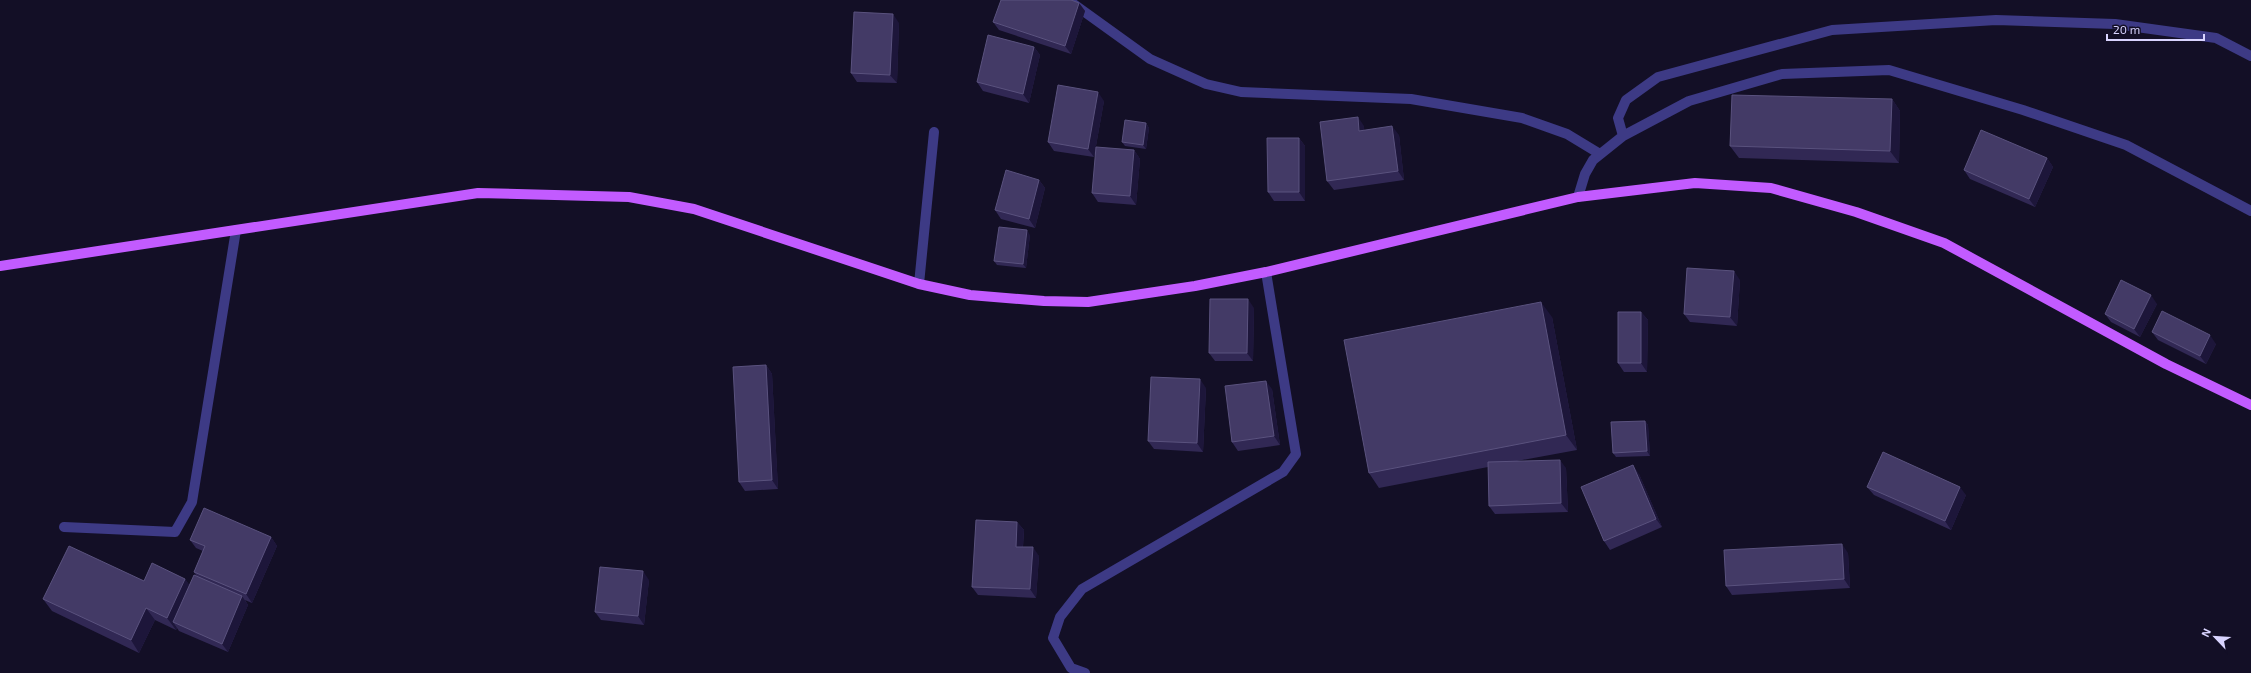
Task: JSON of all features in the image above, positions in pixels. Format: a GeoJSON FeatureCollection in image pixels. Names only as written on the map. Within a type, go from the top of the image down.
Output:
{"type":"FeatureCollection","features":[{"type":"Feature","properties":{"kind":"main road"},"geometry":{"type":"LineString","coordinates":[[0,266],[478,193],[629,197],[694,209],[919,284],[970,295],[1044,301],[1088,302],[1195,286],[1266,272],[1578,197],[1695,183],[1771,188],[1856,212],[1944,243],[2166,364],[2251,405]]}},
{"type":"Feature","properties":{"kind":"street"},"geometry":{"type":"LineString","coordinates":[[1068,0],[1150,59],[1206,84],[1241,92],[1411,99],[1522,118],[1567,134],[1600,154]]}},
{"type":"Feature","properties":{"kind":"street"},"geometry":{"type":"LineString","coordinates":[[1623,136],[1618,118],[1626,100],[1658,77],[1832,30],[1996,20],[2115,24],[2216,38],[2251,56]]}},
{"type":"Feature","properties":{"kind":"street"},"geometry":{"type":"LineString","coordinates":[[1578,197],[1585,174],[1593,160],[1623,136],[1689,101],[1782,74],[1889,70],[2023,110],[2126,145],[2251,211]]}},
{"type":"Feature","properties":{"kind":"street"},"geometry":{"type":"LineString","coordinates":[[919,284],[934,132]]}},
{"type":"Feature","properties":{"kind":"street"},"geometry":{"type":"LineString","coordinates":[[64,527],[175,532],[192,502],[236,230]]}},
{"type":"Feature","properties":{"kind":"street"},"geometry":{"type":"LineString","coordinates":[[1085,673],[1071,668],[1053,638],[1060,617],[1082,590],[1283,472],[1296,454],[1266,272]]}},
{"type":"Feature","properties":{"kind":"building"},"geometry":{"type":"Polygon","coordinates":[[[1001,0],[1071,0],[1079,3],[1065,46],[993,22],[1001,0]]]}},
{"type":"Feature","properties":{"kind":"building"},"geometry":{"type":"Polygon","coordinates":[[[854,12],[893,14],[890,75],[851,73],[854,12]]]}},
{"type":"Feature","properties":{"kind":"building"},"geometry":{"type":"Polygon","coordinates":[[[988,35],[1034,47],[1023,94],[977,82],[988,35]]]}},
{"type":"Feature","properties":{"kind":"building"},"geometry":{"type":"Polygon","coordinates":[[[1058,85],[1098,92],[1088,149],[1048,142],[1058,85]]]}},
{"type":"Feature","properties":{"kind":"building"},"geometry":{"type":"Polygon","coordinates":[[[1732,95],[1892,99],[1890,151],[1730,146],[1732,95]]]}},
{"type":"Feature","properties":{"kind":"building"},"geometry":{"type":"Polygon","coordinates":[[[1358,117],[1359,131],[1392,126],[1398,171],[1327,181],[1320,122],[1358,117]]]}},
{"type":"Feature","properties":{"kind":"building"},"geometry":{"type":"Polygon","coordinates":[[[1125,120],[1146,123],[1143,145],[1122,142],[1125,120]]]}},
{"type":"Feature","properties":{"kind":"building"},"geometry":{"type":"Polygon","coordinates":[[[1981,130],[2047,158],[2029,199],[1964,170],[1981,130]]]}},
{"type":"Feature","properties":{"kind":"building"},"geometry":{"type":"Polygon","coordinates":[[[1267,138],[1299,138],[1299,192],[1268,192],[1267,138]]]}},
{"type":"Feature","properties":{"kind":"building"},"geometry":{"type":"Polygon","coordinates":[[[1096,147],[1134,150],[1130,196],[1092,193],[1096,147]]]}},
{"type":"Feature","properties":{"kind":"building"},"geometry":{"type":"Polygon","coordinates":[[[1006,170],[1039,180],[1029,219],[995,210],[1006,170]]]}},
{"type":"Feature","properties":{"kind":"building"},"geometry":{"type":"Polygon","coordinates":[[[999,227],[1027,230],[1023,264],[994,261],[999,227]]]}},
{"type":"Feature","properties":{"kind":"building"},"geometry":{"type":"Polygon","coordinates":[[[1687,268],[1734,271],[1730,317],[1684,314],[1687,268]]]}},
{"type":"Feature","properties":{"kind":"building"},"geometry":{"type":"Polygon","coordinates":[[[2121,280],[2151,295],[2134,329],[2105,314],[2121,280]]]}},
{"type":"Feature","properties":{"kind":"building"},"geometry":{"type":"Polygon","coordinates":[[[1210,299],[1248,299],[1247,353],[1209,353],[1210,299]]]}},
{"type":"Feature","properties":{"kind":"building"},"geometry":{"type":"Polygon","coordinates":[[[1541,302],[1566,435],[1369,473],[1344,340],[1541,302]]]}},
{"type":"Feature","properties":{"kind":"building"},"geometry":{"type":"Polygon","coordinates":[[[2162,311],[2210,335],[2200,356],[2152,332],[2162,311]]]}},
{"type":"Feature","properties":{"kind":"building"},"geometry":{"type":"Polygon","coordinates":[[[1618,312],[1641,312],[1641,363],[1618,363],[1618,312]]]}},
{"type":"Feature","properties":{"kind":"building"},"geometry":{"type":"Polygon","coordinates":[[[766,365],[772,480],[739,482],[733,367],[766,365]]]}},
{"type":"Feature","properties":{"kind":"building"},"geometry":{"type":"Polygon","coordinates":[[[1151,377],[1200,379],[1197,443],[1148,441],[1151,377]]]}},
{"type":"Feature","properties":{"kind":"building"},"geometry":{"type":"Polygon","coordinates":[[[1266,381],[1274,436],[1232,442],[1225,386],[1266,381]]]}},
{"type":"Feature","properties":{"kind":"building"},"geometry":{"type":"Polygon","coordinates":[[[1645,421],[1647,451],[1613,453],[1611,422],[1645,421]]]}},
{"type":"Feature","properties":{"kind":"building"},"geometry":{"type":"Polygon","coordinates":[[[1883,452],[1960,487],[1945,521],[1867,487],[1883,452]]]}},
{"type":"Feature","properties":{"kind":"building"},"geometry":{"type":"Polygon","coordinates":[[[1560,460],[1561,503],[1489,506],[1488,462],[1560,460]]]}},
{"type":"Feature","properties":{"kind":"building"},"geometry":{"type":"Polygon","coordinates":[[[1633,465],[1656,519],[1604,541],[1581,487],[1633,465]]]}},
{"type":"Feature","properties":{"kind":"building"},"geometry":{"type":"Polygon","coordinates":[[[204,508],[271,537],[246,594],[194,572],[205,546],[190,540],[204,508]]]}},
{"type":"Feature","properties":{"kind":"building"},"geometry":{"type":"Polygon","coordinates":[[[976,520],[1017,522],[1016,547],[1033,547],[1030,589],[972,587],[976,520]]]}},
{"type":"Feature","properties":{"kind":"building"},"geometry":{"type":"Polygon","coordinates":[[[1842,544],[1844,579],[1726,586],[1724,550],[1842,544]]]}},
{"type":"Feature","properties":{"kind":"building"},"geometry":{"type":"Polygon","coordinates":[[[69,546],[144,581],[152,563],[185,579],[167,618],[146,608],[131,640],[43,599],[69,546]]]}},
{"type":"Feature","properties":{"kind":"building"},"geometry":{"type":"Polygon","coordinates":[[[600,567],[643,571],[638,616],[595,612],[600,567]]]}},
{"type":"Feature","properties":{"kind":"building"},"geometry":{"type":"Polygon","coordinates":[[[194,575],[242,596],[222,644],[173,622],[194,575]]]}}]}
